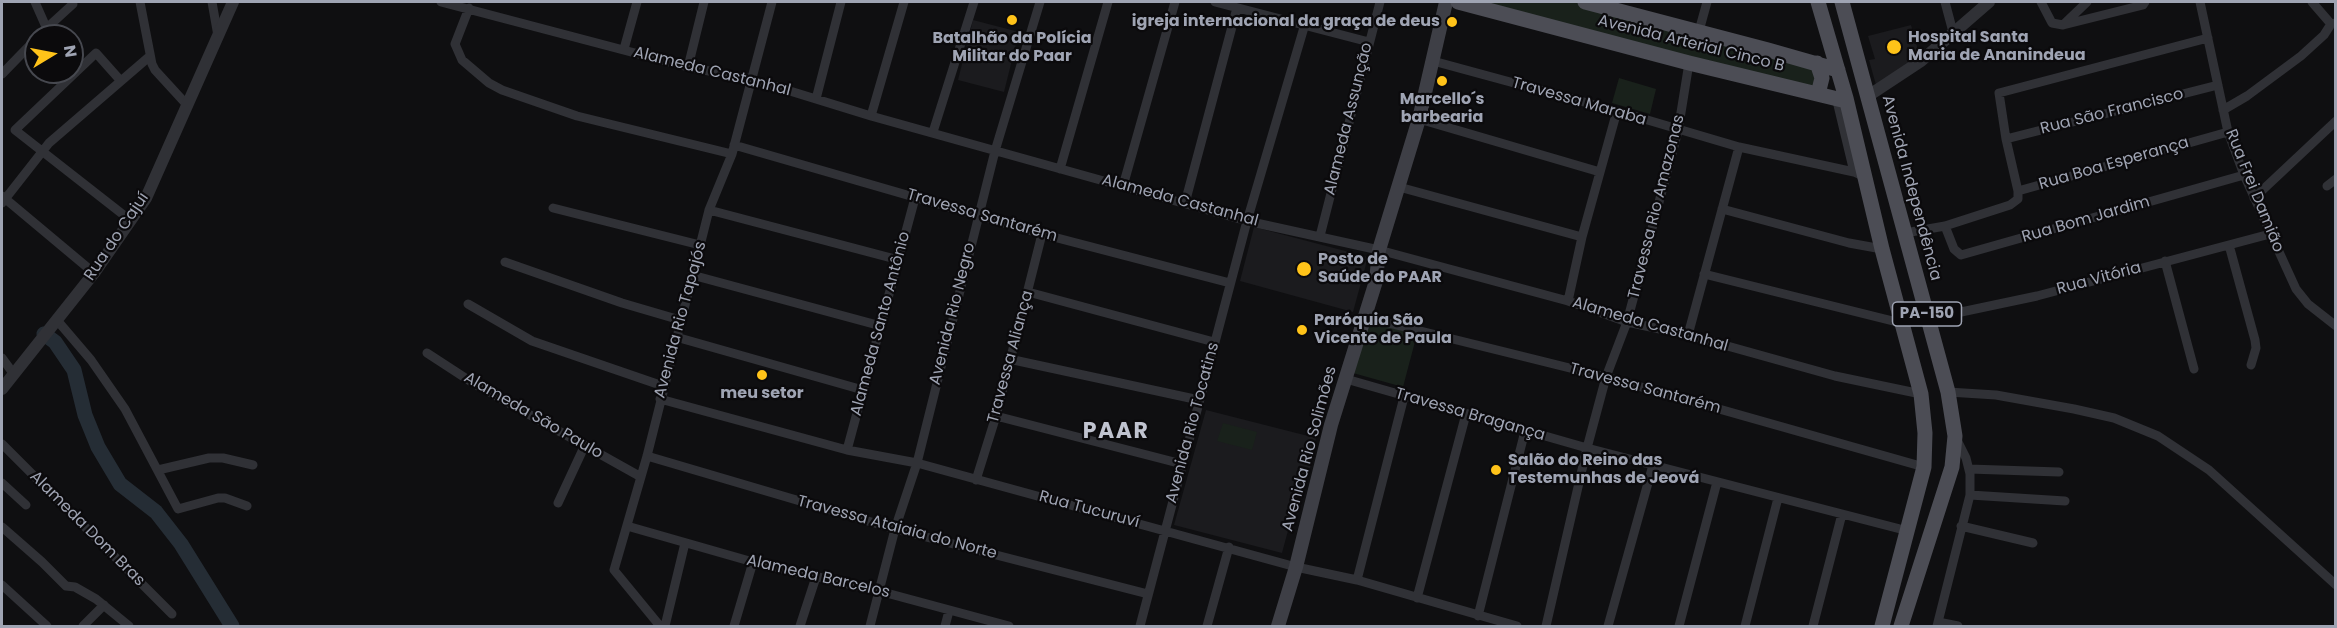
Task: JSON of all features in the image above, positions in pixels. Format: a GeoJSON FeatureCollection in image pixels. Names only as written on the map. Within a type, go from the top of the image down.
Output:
{"type":"FeatureCollection","features":[{"type":"Feature","properties":{"kind":"main road","name":"Avenida Rio Solimões"},"geometry":{"type":"LineString","coordinates":[[1278,627],[1296,567],[1331,425],[1376,281],[1379,250],[1419,120],[1446,2]]}},
{"type":"Feature","properties":{"kind":"main road","name":"Avenida Arterial Cinco B"},"geometry":{"type":"LineString","coordinates":[[1458,2],[1689,63],[1841,99]]}},
{"type":"Feature","properties":{"kind":"main road"},"geometry":{"type":"LineString","coordinates":[[1585,2],[1838,70]]}},
{"type":"Feature","properties":{"kind":"main road","name":"PA-150"},"geometry":{"type":"LineString","coordinates":[[1818,2],[1838,70],[1841,99],[1859,174],[1921,394],[1926,433],[1924,467],[1882,627]]}},
{"type":"Feature","properties":{"kind":"main road","name":"Avenida Independência"},"geometry":{"type":"LineString","coordinates":[[1842,2],[1948,392],[1955,436],[1952,467],[1901,627]]}},
{"type":"Feature","properties":{"kind":"main road"},"geometry":{"type":"LineString","coordinates":[[1817,63],[1822,78],[1818,94]]}},
{"type":"Feature","properties":{"kind":"main road"},"geometry":{"type":"LineString","coordinates":[[1859,174],[1879,184],[1891,178]]}},
{"type":"Feature","properties":{"kind":"street"},"geometry":{"type":"LineString","coordinates":[[35,2],[45,24]]}},
{"type":"Feature","properties":{"kind":"street"},"geometry":{"type":"LineString","coordinates":[[140,2],[150,56],[155,70],[188,106]]}},
{"type":"Feature","properties":{"kind":"street"},"geometry":{"type":"LineString","coordinates":[[212,2],[218,36]]}},
{"type":"Feature","properties":{"kind":"street","name":"Rua do Cajuí"},"geometry":{"type":"LineString","coordinates":[[2,389],[94,273],[146,198],[233,2]]}},
{"type":"Feature","properties":{"kind":"street","name":"Alameda Castanhal"},"geometry":{"type":"LineString","coordinates":[[441,2],[688,67],[751,79],[994,151],[1247,221],[1379,250],[1568,302],[1627,322],[1688,335],[1835,376],[1921,394]]}},
{"type":"Feature","properties":{"kind":"street"},"geometry":{"type":"LineString","coordinates":[[624,49],[637,2]]}},
{"type":"Feature","properties":{"kind":"street"},"geometry":{"type":"LineString","coordinates":[[688,67],[704,2]]}},
{"type":"Feature","properties":{"kind":"street","name":"Avenida Rio Tapajós"},"geometry":{"type":"LineString","coordinates":[[660,627],[614,570],[647,456],[709,210],[733,149],[772,2]]}},
{"type":"Feature","properties":{"kind":"street"},"geometry":{"type":"LineString","coordinates":[[816,99],[841,2]]}},
{"type":"Feature","properties":{"kind":"street"},"geometry":{"type":"LineString","coordinates":[[871,116],[904,2]]}},
{"type":"Feature","properties":{"kind":"street"},"geometry":{"type":"LineString","coordinates":[[933,132],[974,2]]}},
{"type":"Feature","properties":{"kind":"street","name":"Avenida Rio Negro"},"geometry":{"type":"LineString","coordinates":[[870,627],[895,529],[917,463],[994,151],[1040,2]]}},
{"type":"Feature","properties":{"kind":"street"},"geometry":{"type":"LineString","coordinates":[[1060,169],[1108,2]]}},
{"type":"Feature","properties":{"kind":"street"},"geometry":{"type":"LineString","coordinates":[[1123,186],[1175,2]]}},
{"type":"Feature","properties":{"kind":"street"},"geometry":{"type":"LineString","coordinates":[[1215,2],[1369,42]]}},
{"type":"Feature","properties":{"kind":"street","name":"Alameda Assunção"},"geometry":{"type":"LineString","coordinates":[[1320,236],[1380,2]]}},
{"type":"Feature","properties":{"kind":"street"},"geometry":{"type":"LineString","coordinates":[[1699,31],[1707,2]]}},
{"type":"Feature","properties":{"kind":"street"},"geometry":{"type":"LineString","coordinates":[[1945,2],[1953,32]]}},
{"type":"Feature","properties":{"kind":"street"},"geometry":{"type":"LineString","coordinates":[[1868,96],[1914,67],[1989,2]]}},
{"type":"Feature","properties":{"kind":"street"},"geometry":{"type":"LineString","coordinates":[[2041,2],[2052,23],[2062,24],[2144,3]]}},
{"type":"Feature","properties":{"kind":"street"},"geometry":{"type":"LineString","coordinates":[[2062,24],[2087,2]]}},
{"type":"Feature","properties":{"kind":"street","name":"Rua Frei Damião"},"geometry":{"type":"LineString","coordinates":[[2200,2],[2228,132],[2244,176],[2296,289],[2308,304],[2336,326]]}},
{"type":"Feature","properties":{"kind":"street"},"geometry":{"type":"LineString","coordinates":[[2223,110],[2247,96],[2301,56],[2333,24],[2312,2]]}},
{"type":"Feature","properties":{"kind":"street"},"geometry":{"type":"LineString","coordinates":[[56,24],[73,4]]}},
{"type":"Feature","properties":{"kind":"street","name":"Travessa Santarém"},"geometry":{"type":"LineString","coordinates":[[469,8],[455,44],[462,60],[489,83],[502,90],[577,116],[733,149],[1230,283]]}},
{"type":"Feature","properties":{"kind":"street"},"geometry":{"type":"LineString","coordinates":[[1185,203],[1237,8]]}},
{"type":"Feature","properties":{"kind":"street","name":"Avenida Rio Tocatins"},"geometry":{"type":"LineString","coordinates":[[1140,627],[1230,283],[1305,24]]}},
{"type":"Feature","properties":{"kind":"street"},"geometry":{"type":"LineString","coordinates":[[2018,191],[2006,139],[1999,93],[2208,38]]}},
{"type":"Feature","properties":{"kind":"street"},"geometry":{"type":"LineString","coordinates":[[2,74],[24,51]]}},
{"type":"Feature","properties":{"kind":"street"},"geometry":{"type":"LineString","coordinates":[[84,63],[96,54],[120,80]]}},
{"type":"Feature","properties":{"kind":"street"},"geometry":{"type":"LineString","coordinates":[[94,273],[3,199],[40,152],[150,56]]}},
{"type":"Feature","properties":{"kind":"street","name":"Travessa Maraba"},"geometry":{"type":"LineString","coordinates":[[1433,61],[1617,111],[1678,131],[1859,174]]}},
{"type":"Feature","properties":{"kind":"street","name":"Travessa Rio Amazonas"},"geometry":{"type":"LineString","coordinates":[[1546,627],[1587,448],[1606,377],[1627,322],[1678,131],[1689,63]]}},
{"type":"Feature","properties":{"kind":"street"},"geometry":{"type":"LineString","coordinates":[[59,84],[15,130],[40,152],[130,220]]}},
{"type":"Feature","properties":{"kind":"street","name":"Rua São Francisco"},"geometry":{"type":"LineString","coordinates":[[2006,139],[2218,85]]}},
{"type":"Feature","properties":{"kind":"street"},"geometry":{"type":"LineString","coordinates":[[1568,302],[1582,237],[1617,111]]}},
{"type":"Feature","properties":{"kind":"street"},"geometry":{"type":"LineString","coordinates":[[1419,120],[1600,172]]}},
{"type":"Feature","properties":{"kind":"street"},"geometry":{"type":"LineString","coordinates":[[2254,198],[2336,121]]}},
{"type":"Feature","properties":{"kind":"street","name":"Rua Boa Esperança"},"geometry":{"type":"LineString","coordinates":[[1905,233],[1945,226],[2010,206],[2018,199],[2018,191],[2228,132]]}},
{"type":"Feature","properties":{"kind":"street"},"geometry":{"type":"LineString","coordinates":[[1688,335],[1739,147]]}},
{"type":"Feature","properties":{"kind":"street","name":"Rua Bom Jardim"},"geometry":{"type":"LineString","coordinates":[[1945,226],[1954,249],[1961,255],[2244,176]]}},
{"type":"Feature","properties":{"kind":"street"},"geometry":{"type":"LineString","coordinates":[[2327,186],[2336,178]]}},
{"type":"Feature","properties":{"kind":"street"},"geometry":{"type":"LineString","coordinates":[[1399,188],[1582,237]]}},
{"type":"Feature","properties":{"kind":"street","name":"Alameda Santo Antônio"},"geometry":{"type":"LineString","coordinates":[[847,450],[915,198]]}},
{"type":"Feature","properties":{"kind":"street"},"geometry":{"type":"LineString","coordinates":[[553,208],[700,245]]}},
{"type":"Feature","properties":{"kind":"street"},"geometry":{"type":"LineString","coordinates":[[1722,209],[1833,239],[1882,249]]}},
{"type":"Feature","properties":{"kind":"street"},"geometry":{"type":"LineString","coordinates":[[709,210],[899,260]]}},
{"type":"Feature","properties":{"kind":"street","name":"Travessa Aliança"},"geometry":{"type":"LineString","coordinates":[[976,480],[996,416],[1042,234]]}},
{"type":"Feature","properties":{"kind":"street","name":"Rua Vitória"},"geometry":{"type":"LineString","coordinates":[[1928,319],[2037,296],[2270,234]]}},
{"type":"Feature","properties":{"kind":"street"},"geometry":{"type":"LineString","coordinates":[[2229,245],[2255,340],[2256,348],[2251,365]]}},
{"type":"Feature","properties":{"kind":"street"},"geometry":{"type":"LineString","coordinates":[[2165,261],[2194,369]]}},
{"type":"Feature","properties":{"kind":"street"},"geometry":{"type":"LineString","coordinates":[[505,262],[622,303],[680,320]]}},
{"type":"Feature","properties":{"kind":"street"},"geometry":{"type":"LineString","coordinates":[[1704,274],[1901,323]]}},
{"type":"Feature","properties":{"kind":"street"},"geometry":{"type":"LineString","coordinates":[[692,275],[881,326]]}},
{"type":"Feature","properties":{"kind":"street"},"geometry":{"type":"LineString","coordinates":[[1028,292],[1214,342]]}},
{"type":"Feature","properties":{"kind":"street"},"geometry":{"type":"LineString","coordinates":[[468,304],[532,341],[663,386]]}},
{"type":"Feature","properties":{"kind":"street","name":"Travessa Santarém"},"geometry":{"type":"LineString","coordinates":[[1364,317],[1606,377],[1924,467]]}},
{"type":"Feature","properties":{"kind":"street"},"geometry":{"type":"LineString","coordinates":[[56,319],[109,385],[125,409],[178,509],[218,498],[225,498],[247,506]]}},
{"type":"Feature","properties":{"kind":"street"},"geometry":{"type":"LineString","coordinates":[[676,337],[863,390]]}},
{"type":"Feature","properties":{"kind":"street","name":"Alameda São Paulo"},"geometry":{"type":"LineString","coordinates":[[427,352],[473,383],[641,477]]}},
{"type":"Feature","properties":{"kind":"street"},"geometry":{"type":"LineString","coordinates":[[2,358],[13,373]]}},
{"type":"Feature","properties":{"kind":"street"},"geometry":{"type":"LineString","coordinates":[[1009,359],[1199,400]]}},
{"type":"Feature","properties":{"kind":"street","name":"Travessa Bragança"},"geometry":{"type":"LineString","coordinates":[[1346,379],[1587,448],[1908,531]]}},
{"type":"Feature","properties":{"kind":"street"},"geometry":{"type":"LineString","coordinates":[[1948,392],[1996,395],[2064,407],[2114,418],[2158,436],[2209,470],[2336,585]]}},
{"type":"Feature","properties":{"kind":"street"},"geometry":{"type":"LineString","coordinates":[[1357,580],[1404,397]]}},
{"type":"Feature","properties":{"kind":"street","name":"Rua Tucuruví"},"geometry":{"type":"LineString","coordinates":[[660,399],[847,450],[917,463],[1296,567],[1357,580],[1517,627]]}},
{"type":"Feature","properties":{"kind":"street"},"geometry":{"type":"LineString","coordinates":[[1417,598],[1466,414]]}},
{"type":"Feature","properties":{"kind":"street"},"geometry":{"type":"LineString","coordinates":[[996,416],[1182,464]]}},
{"type":"Feature","properties":{"kind":"street"},"geometry":{"type":"LineString","coordinates":[[1478,615],[1525,431]]}},
{"type":"Feature","properties":{"kind":"street"},"geometry":{"type":"LineString","coordinates":[[1955,436],[1969,469],[1970,495],[1938,624],[1958,627]]}},
{"type":"Feature","properties":{"kind":"street","name":"Alameda Dom Bras"},"geometry":{"type":"LineString","coordinates":[[2,444],[172,614]]}},
{"type":"Feature","properties":{"kind":"street"},"geometry":{"type":"LineString","coordinates":[[558,503],[585,445]]}},
{"type":"Feature","properties":{"kind":"street","name":"Travessa Ataiaia do Norte"},"geometry":{"type":"LineString","coordinates":[[647,456],[895,529],[1148,594]]}},
{"type":"Feature","properties":{"kind":"street"},"geometry":{"type":"LineString","coordinates":[[158,470],[209,458],[222,458],[253,465]]}},
{"type":"Feature","properties":{"kind":"street"},"geometry":{"type":"LineString","coordinates":[[1608,627],[1653,465]]}},
{"type":"Feature","properties":{"kind":"street"},"geometry":{"type":"LineString","coordinates":[[1969,469],[2059,472]]}},
{"type":"Feature","properties":{"kind":"street"},"geometry":{"type":"LineString","coordinates":[[1678,627],[1717,482]]}},
{"type":"Feature","properties":{"kind":"street"},"geometry":{"type":"LineString","coordinates":[[2,483],[26,505]]}},
{"type":"Feature","properties":{"kind":"street"},"geometry":{"type":"LineString","coordinates":[[1970,495],[2065,501]]}},
{"type":"Feature","properties":{"kind":"street"},"geometry":{"type":"LineString","coordinates":[[1744,627],[1778,498]]}},
{"type":"Feature","properties":{"kind":"street"},"geometry":{"type":"LineString","coordinates":[[1813,627],[1842,514]]}},
{"type":"Feature","properties":{"kind":"street","name":"Alameda Barcelos"},"geometry":{"type":"LineString","coordinates":[[627,526],[753,562],[879,591],[1009,627]]}},
{"type":"Feature","properties":{"kind":"street"},"geometry":{"type":"LineString","coordinates":[[1961,526],[2033,543]]}},
{"type":"Feature","properties":{"kind":"street"},"geometry":{"type":"LineString","coordinates":[[2,527],[66,586],[75,587],[104,604],[129,627]]}},
{"type":"Feature","properties":{"kind":"street"},"geometry":{"type":"LineString","coordinates":[[665,627],[685,543]]}},
{"type":"Feature","properties":{"kind":"street"},"geometry":{"type":"LineString","coordinates":[[1208,627],[1229,547]]}},
{"type":"Feature","properties":{"kind":"street"},"geometry":{"type":"LineString","coordinates":[[734,627],[753,562]]}},
{"type":"Feature","properties":{"kind":"street"},"geometry":{"type":"LineString","coordinates":[[800,627],[816,577]]}},
{"type":"Feature","properties":{"kind":"street"},"geometry":{"type":"LineString","coordinates":[[2,585],[47,627]]}},
{"type":"Feature","properties":{"kind":"street"},"geometry":{"type":"LineString","coordinates":[[83,627],[104,604]]}},
{"type":"Feature","properties":{"kind":"street"},"geometry":{"type":"LineString","coordinates":[[945,627],[949,611]]}},
{"type":"Feature","properties":{"kind":"shaded area"},"geometry":{"type":"Polygon","coordinates":[[[1458,2],[1583,2],[1817,63],[1818,94],[1458,2]]]}},
{"type":"Feature","properties":{"kind":"shaded area"},"geometry":{"type":"Polygon","coordinates":[[[973,20],[1019,32],[1004,92],[958,80],[973,20]]]}},
{"type":"Feature","properties":{"kind":"shaded area","name":"Hospital Santa Maria de Ananindeua"},"geometry":{"type":"Polygon","coordinates":[[[1911,25],[1920,57],[1876,85],[1869,60],[1875,59],[1868,36],[1911,25]]]}},
{"type":"Feature","properties":{"kind":"shaded area"},"geometry":{"type":"Polygon","coordinates":[[[1619,78],[1656,89],[1650,114],[1612,103],[1619,78]]]}},
{"type":"Feature","properties":{"kind":"shaded area","name":"Posto de Saúde do PAAR"},"geometry":{"type":"Polygon","coordinates":[[[1254,227],[1368,257],[1353,312],[1240,281],[1254,227]]]}},
{"type":"Feature","properties":{"kind":"shaded area"},"geometry":{"type":"Polygon","coordinates":[[[1368,320],[1417,334],[1403,387],[1353,373],[1368,320]]]}},
{"type":"Feature","properties":{"kind":"shaded area"},"geometry":{"type":"Polygon","coordinates":[[[1206,410],[1316,438],[1307,483],[1300,486],[1282,553],[1174,525],[1206,410]]]}},
{"type":"Feature","properties":{"kind":"shaded area"},"geometry":{"type":"Polygon","coordinates":[[[1223,423],[1257,432],[1252,450],[1217,441],[1223,423]]]}},
{"type":"Feature","properties":{"kind":"waterway"},"geometry":{"type":"LineString","coordinates":[[44,334],[55,342],[74,370],[85,415],[98,447],[120,484],[156,512],[181,544],[232,626]]}},
{"type":"Feature","properties":{"kind":"place","name":"Batalhão da Polícia Militar do Paar"},"geometry":{"type":"Point","coordinates":[1012,20]}},
{"type":"Feature","properties":{"kind":"place","name":"igreja internacional da graça de deus"},"geometry":{"type":"Point","coordinates":[1452,22]}},
{"type":"Feature","properties":{"kind":"place","name":"Hospital Santa Maria de Ananindeua"},"geometry":{"type":"Point","coordinates":[1894,47]}},
{"type":"Feature","properties":{"kind":"place","name":"Marcello´s barbearia"},"geometry":{"type":"Point","coordinates":[1442,81]}},
{"type":"Feature","properties":{"kind":"place","name":"Posto de Saúde do PAAR"},"geometry":{"type":"Point","coordinates":[1304,269]}},
{"type":"Feature","properties":{"kind":"place","name":"Paróquia São Vicente de Paula"},"geometry":{"type":"Point","coordinates":[1302,330]}},
{"type":"Feature","properties":{"kind":"place","name":"meu setor"},"geometry":{"type":"Point","coordinates":[762,375]}},
{"type":"Feature","properties":{"kind":"place","name":"Salão do Reino das Testemunhas de Jeová"},"geometry":{"type":"Point","coordinates":[1496,470]}},
{"type":"Feature","properties":{"kind":"district","name":"PAAR"},"geometry":{"type":"Point","coordinates":[1116,432]}}]}
